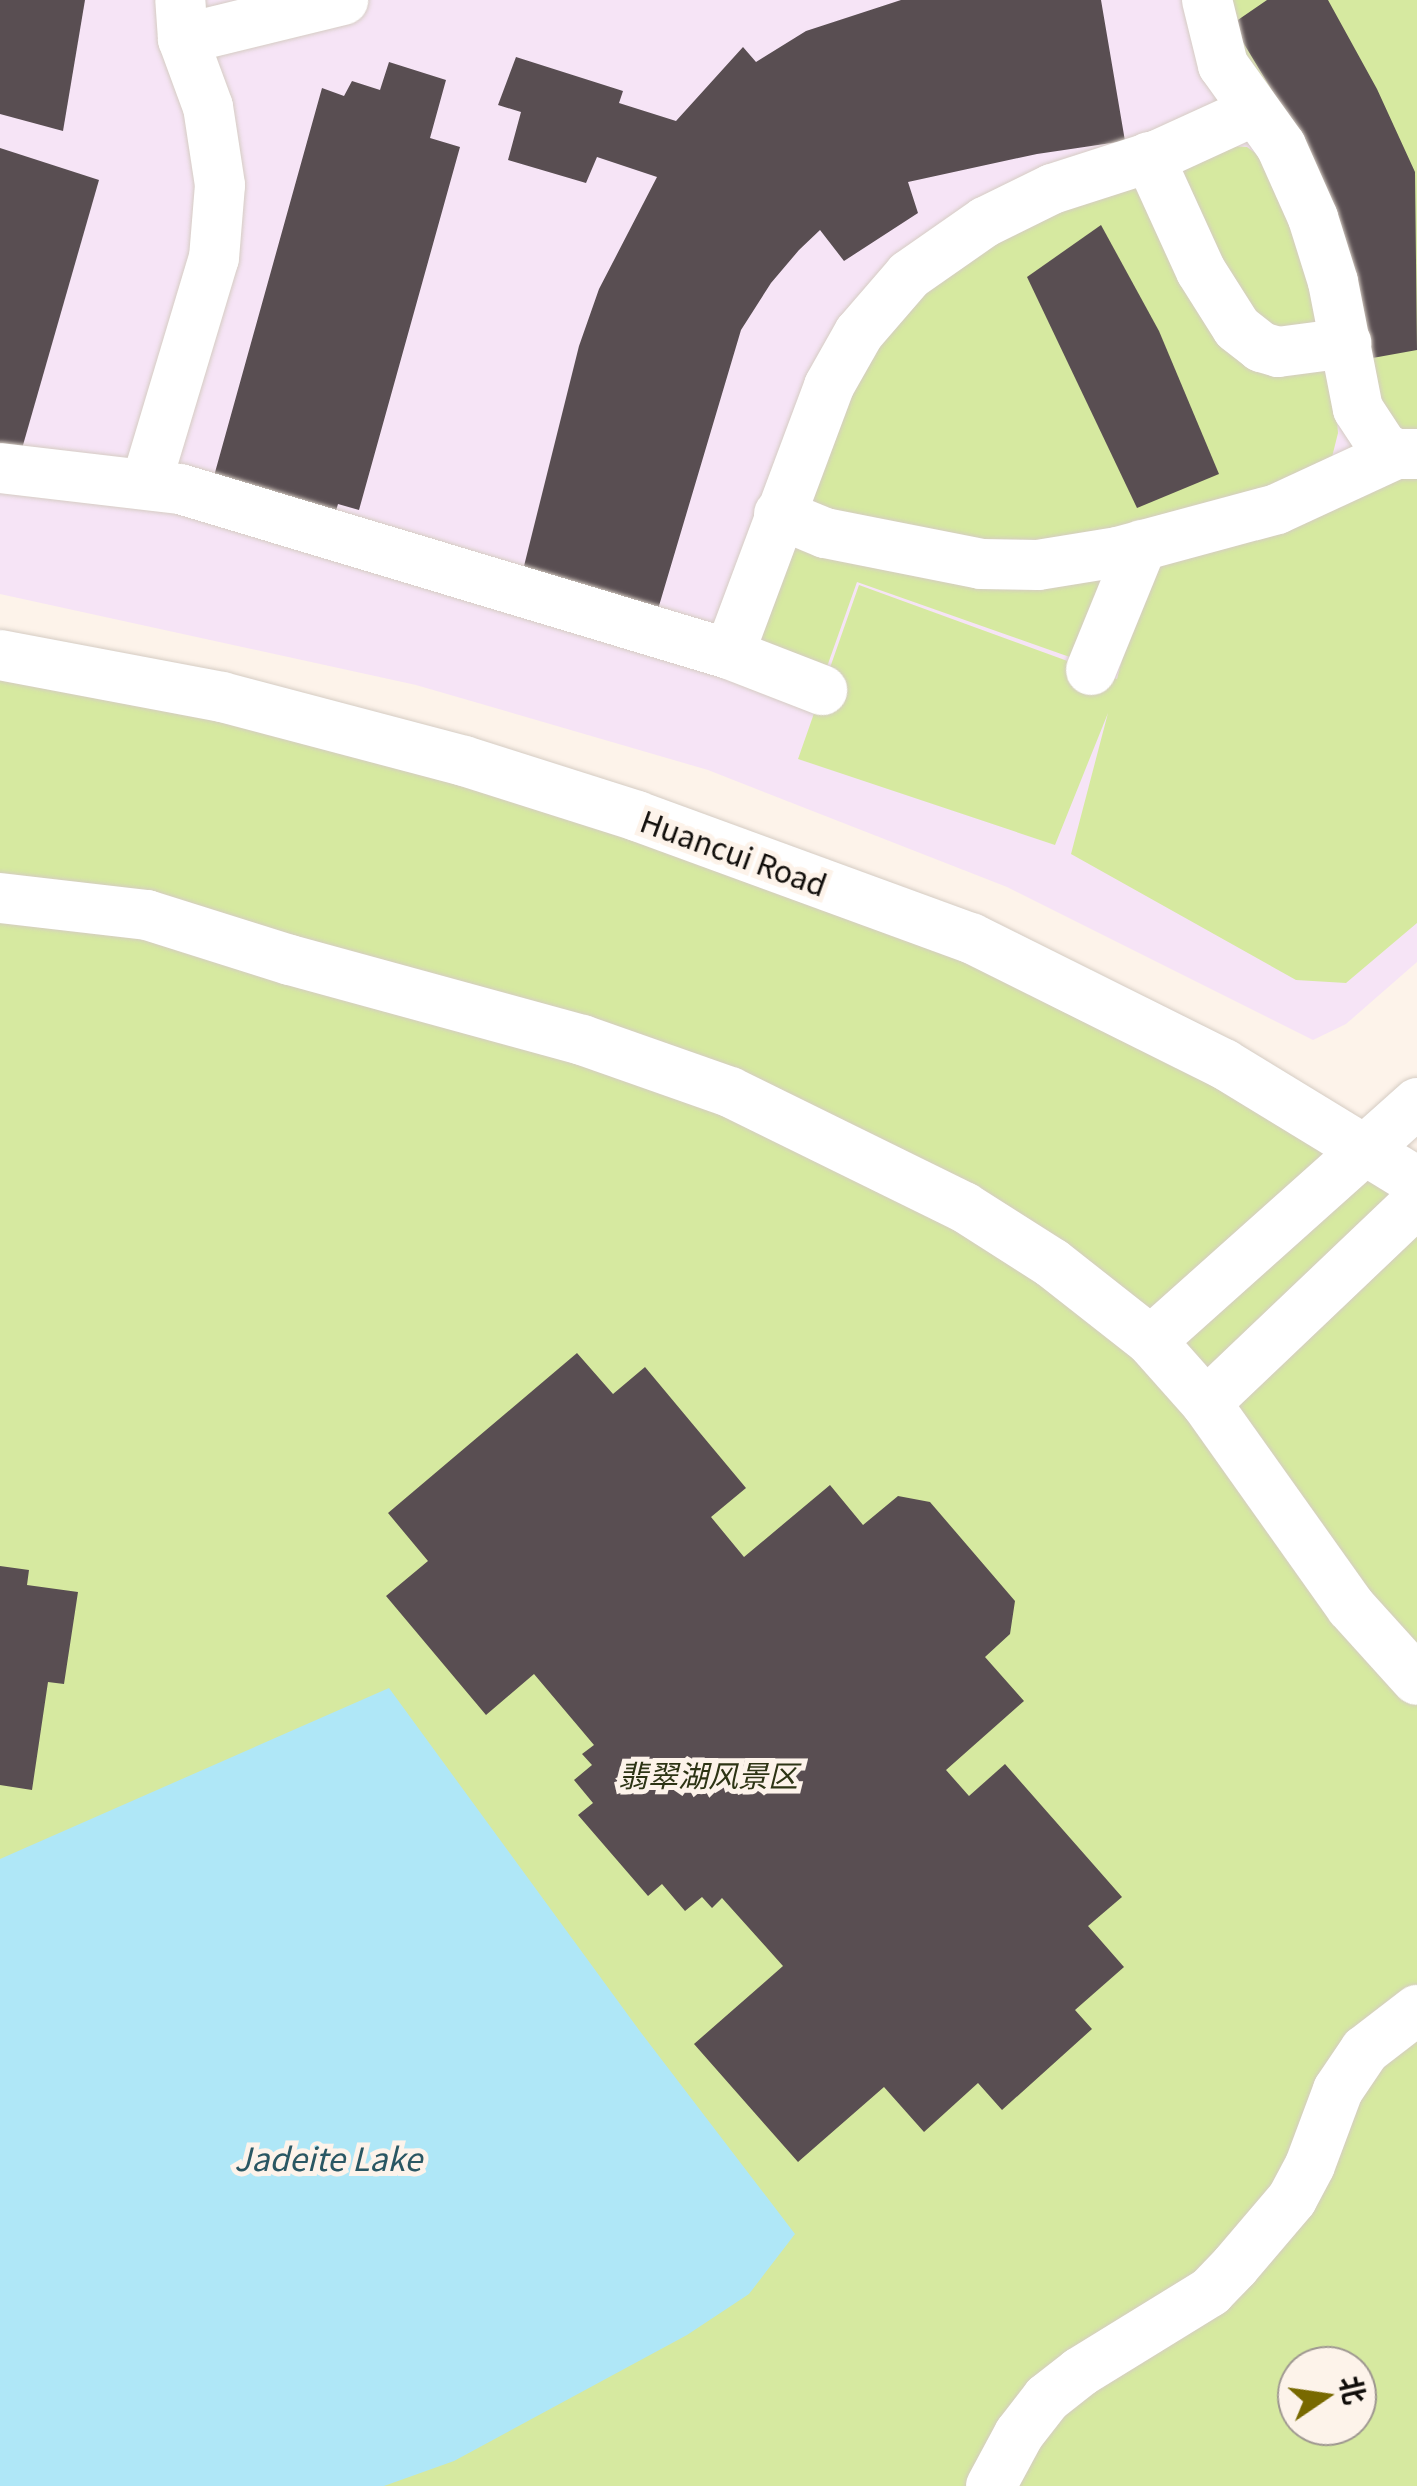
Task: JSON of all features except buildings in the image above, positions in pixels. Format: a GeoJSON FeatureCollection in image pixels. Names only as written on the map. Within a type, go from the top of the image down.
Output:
{"type":"FeatureCollection","features":[{"type":"Feature","properties":{"kind":"street"},"geometry":{"type":"LineString","coordinates":[[146,484],[214,258],[220,185],[208,107],[181,20],[343,0]]}},
{"type":"Feature","properties":{"kind":"street"},"geometry":{"type":"LineString","coordinates":[[1206,0],[1223,66],[1282,146],[1313,218],[1346,343],[1358,409],[1382,446],[1407,454]]}},
{"type":"Feature","properties":{"kind":"street"},"geometry":{"type":"LineString","coordinates":[[729,654],[829,386],[859,333],[910,275],[985,222],[1052,189],[1149,158],[1254,111]]}},
{"type":"Feature","properties":{"kind":"street"},"geometry":{"type":"LineString","coordinates":[[1149,158],[1200,271],[1237,328],[1261,346],[1278,352],[1346,343]]}},
{"type":"Feature","properties":{"kind":"street"},"geometry":{"type":"LineString","coordinates":[[779,514],[826,533],[981,564],[1038,565],[1142,545],[1278,509],[1407,454]]}},
{"type":"Feature","properties":{"kind":"street"},"geometry":{"type":"LineString","coordinates":[[0,468],[180,489],[729,654],[822,690]]}},
{"type":"Feature","properties":{"kind":"street"},"geometry":{"type":"LineString","coordinates":[[1091,670],[1142,545]]}},
{"type":"Feature","properties":{"kind":"street","name":"Huancui Road"},"geometry":{"type":"LineString","coordinates":[[0,655],[222,697],[311,720],[464,761],[709,842],[1006,954],[1224,1064],[1417,1182]]}},
{"type":"Feature","properties":{"kind":"street"},"geometry":{"type":"LineString","coordinates":[[0,898],[147,915],[290,960],[582,1040],[730,1092],[964,1207],[1052,1263],[1151,1340],[1206,1403],[1351,1606],[1417,1680]]}},
{"type":"Feature","properties":{"kind":"street"},"geometry":{"type":"LineString","coordinates":[[1151,1340],[1417,1103]]}},
{"type":"Feature","properties":{"kind":"street"},"geometry":{"type":"LineString","coordinates":[[1206,1403],[1417,1202]]}},
{"type":"Feature","properties":{"kind":"street"},"geometry":{"type":"LineString","coordinates":[[991,2486],[1019,2434],[1047,2398],[1080,2372],[1210,2292],[1235,2266],[1292,2198],[1310,2164],[1338,2090],[1365,2050],[1417,2010]]}},
{"type":"Feature","properties":{"kind":"shaded area"},"geometry":{"type":"Polygon","coordinates":[[[0,0],[1417,0],[1417,962],[1346,1024],[1313,1040],[1007,887],[708,770],[416,685],[0,594],[0,0]]]}},
{"type":"Feature","properties":{"kind":"green space"},"geometry":{"type":"Polygon","coordinates":[[[1226,0],[1417,0],[1417,435],[1384,427],[1237,59],[1226,0]]]}},
{"type":"Feature","properties":{"kind":"green space"},"geometry":{"type":"Polygon","coordinates":[[[1230,146],[1247,147],[1258,155],[1327,299],[1338,433],[1329,469],[1150,526],[998,545],[824,514],[810,498],[852,371],[937,272],[1009,228],[1230,146]]]}},
{"type":"Feature","properties":{"kind":"green space"},"geometry":{"type":"Polygon","coordinates":[[[1417,463],[1417,923],[1346,983],[1296,980],[1071,854],[1108,713],[1055,845],[798,759],[859,585],[1117,679],[1145,572],[1417,463]]]}},
{"type":"Feature","properties":{"kind":"green space"},"geometry":{"type":"Polygon","coordinates":[[[788,549],[1104,572],[1081,661],[857,582],[823,678],[757,654],[779,562],[788,549]]]}},
{"type":"Feature","properties":{"kind":"green space","name":"翡翠湖风景区"},"geometry":{"type":"Polygon","coordinates":[[[0,655],[64,665],[971,938],[1417,1182],[1417,2486],[0,2486],[0,655]]]}},
{"type":"Feature","properties":{"kind":"water","name":"Jadeite Lake"},"geometry":{"type":"Polygon","coordinates":[[[389,1688],[639,2030],[795,2234],[749,2294],[687,2335],[454,2461],[384,2486],[0,2486],[0,1859],[389,1688]]]}}]}
